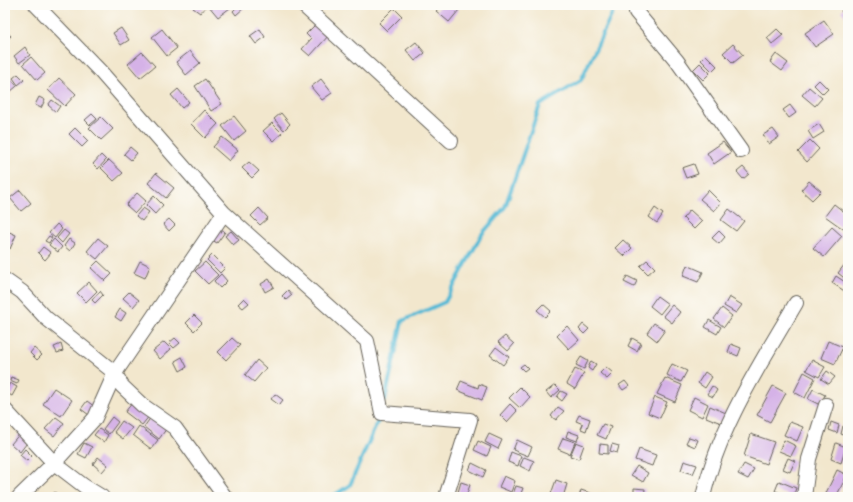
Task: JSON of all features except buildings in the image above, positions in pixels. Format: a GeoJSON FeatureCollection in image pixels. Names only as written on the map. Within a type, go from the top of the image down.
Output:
{"type":"FeatureCollection","features":[{"type":"Feature","properties":{"kind":"street"},"geometry":{"type":"LineString","coordinates":[[36,5],[100,71],[224,213],[367,341],[382,414],[470,420],[446,497]]}},
{"type":"Feature","properties":{"kind":"street"},"geometry":{"type":"LineString","coordinates":[[303,5],[451,141]]}},
{"type":"Feature","properties":{"kind":"street"},"geometry":{"type":"LineString","coordinates":[[636,5],[636,12],[677,61],[741,151]]}},
{"type":"Feature","properties":{"kind":"street"},"geometry":{"type":"LineString","coordinates":[[19,497],[54,463],[96,418],[115,373],[224,213]]}},
{"type":"Feature","properties":{"kind":"street"},"geometry":{"type":"LineString","coordinates":[[5,280],[22,292],[46,318],[115,373],[122,386],[137,400],[175,428],[225,497]]}},
{"type":"Feature","properties":{"kind":"street"},"geometry":{"type":"LineString","coordinates":[[703,497],[712,463],[735,408],[796,302]]}},
{"type":"Feature","properties":{"kind":"street"},"geometry":{"type":"LineString","coordinates":[[804,497],[809,459],[826,405]]}},
{"type":"Feature","properties":{"kind":"street"},"geometry":{"type":"LineString","coordinates":[[5,410],[54,463],[84,486],[102,497]]}},
{"type":"Feature","properties":{"kind":"waterway"},"geometry":{"type":"LineString","coordinates":[[385,400],[402,321],[445,302],[482,234],[505,207],[540,105],[581,80],[616,5]]}},
{"type":"Feature","properties":{"kind":"waterway"},"geometry":{"type":"LineString","coordinates":[[332,497],[350,485],[381,414]]}}]}
